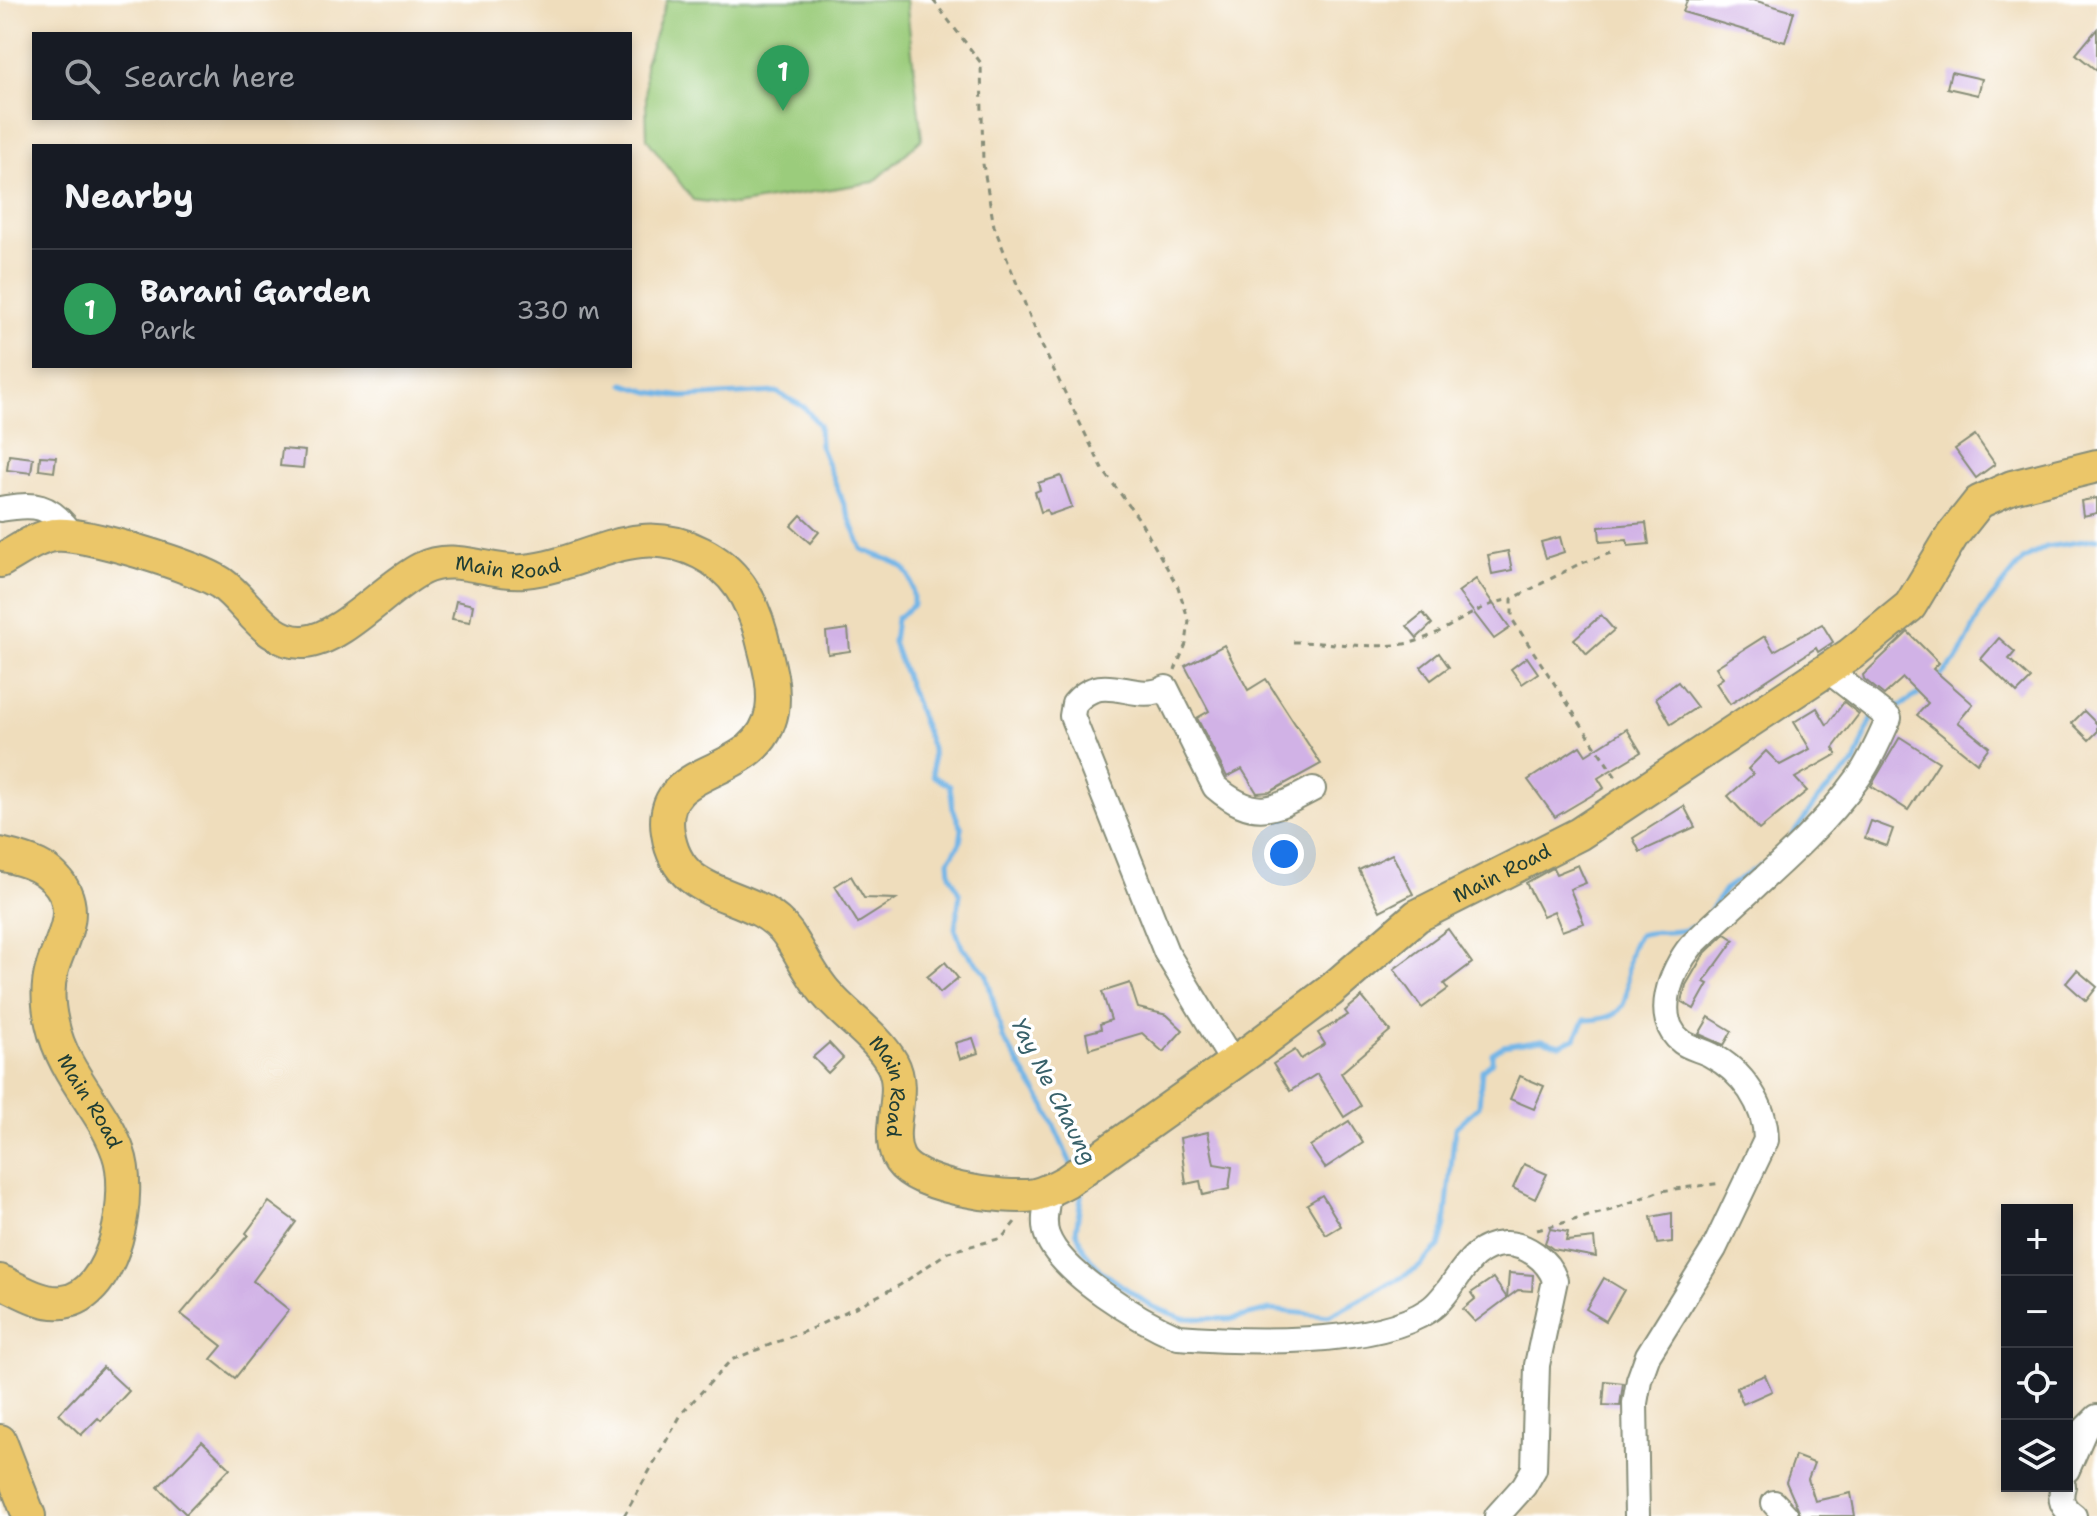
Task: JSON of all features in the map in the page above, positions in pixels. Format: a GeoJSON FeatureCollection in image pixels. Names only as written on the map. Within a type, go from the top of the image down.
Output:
{"type":"FeatureCollection","features":[{"type":"Feature","properties":{"kind":"main road","name":"Main Road"},"geometry":{"type":"LineString","coordinates":[[71,533],[200,572],[234,594],[277,636],[303,642],[321,638],[408,576],[440,563],[522,571],[605,546],[648,540],[680,544],[722,565],[738,581],[754,609],[772,677],[772,711],[760,739],[745,755],[691,780],[671,801],[667,832],[680,869],[701,885],[765,913],[780,924],[821,988],[885,1052],[897,1078],[896,1153],[907,1170],[928,1180],[989,1193],[1043,1193],[1234,1064],[1330,991],[1417,916],[1551,849],[1632,802],[1826,669],[1910,606],[1952,536],[1979,502],[2012,487],[2097,466]]}},
{"type":"Feature","properties":{"kind":"main road"},"geometry":{"type":"LineString","coordinates":[[0,561],[44,537],[71,533]]}},
{"type":"Feature","properties":{"kind":"main road","name":"Main Road"},"geometry":{"type":"LineString","coordinates":[[0,854],[39,866],[65,893],[69,914],[49,982],[52,1022],[75,1079],[118,1150],[124,1180],[116,1236],[106,1268],[86,1292],[71,1301],[52,1302],[0,1281]]}},
{"type":"Feature","properties":{"kind":"main road"},"geometry":{"type":"LineString","coordinates":[[0,1441],[29,1516]]}},
{"type":"Feature","properties":{"kind":"street"},"geometry":{"type":"LineString","coordinates":[[0,509],[47,508],[58,514],[71,533]]}},
{"type":"Feature","properties":{"kind":"street"},"geometry":{"type":"LineString","coordinates":[[1637,1516],[1635,1403],[1639,1380],[1648,1355],[1714,1249],[1766,1140],[1766,1124],[1747,1086],[1731,1068],[1682,1042],[1673,1031],[1667,1019],[1671,979],[1679,960],[1691,946],[1809,836],[1858,779],[1889,718],[1826,669]]}},
{"type":"Feature","properties":{"kind":"street"},"geometry":{"type":"LineString","coordinates":[[1234,1064],[1166,952],[1072,716],[1074,704],[1092,688],[1107,686],[1149,693],[1166,688],[1215,787],[1228,798],[1259,811],[1276,809],[1313,789]]}},
{"type":"Feature","properties":{"kind":"street"},"geometry":{"type":"LineString","coordinates":[[1043,1193],[1045,1224],[1056,1250],[1075,1271],[1154,1327],[1178,1337],[1337,1338],[1379,1329],[1429,1310],[1475,1256],[1504,1244],[1518,1245],[1533,1252],[1552,1270],[1555,1280],[1537,1365],[1534,1469],[1524,1486],[1497,1516]]}},
{"type":"Feature","properties":{"kind":"street"},"geometry":{"type":"LineString","coordinates":[[2073,1456],[2085,1429],[2097,1417]]}},
{"type":"Feature","properties":{"kind":"street"},"geometry":{"type":"LineString","coordinates":[[2061,1492],[2065,1510],[2074,1516]]}},
{"type":"Feature","properties":{"kind":"path"},"geometry":{"type":"LineString","coordinates":[[933,0],[981,63],[983,164],[994,226],[1040,342],[1103,470],[1139,519],[1178,587],[1189,621],[1188,633],[1166,688]]}},
{"type":"Feature","properties":{"kind":"path"},"geometry":{"type":"LineString","coordinates":[[1293,642],[1404,644],[1424,638],[1492,602],[1512,599],[1579,564],[1611,553]]}},
{"type":"Feature","properties":{"kind":"path"},"geometry":{"type":"LineString","coordinates":[[1512,599],[1512,619],[1632,802]]}},
{"type":"Feature","properties":{"kind":"path"},"geometry":{"type":"LineString","coordinates":[[1504,1244],[1534,1230],[1611,1210],[1660,1191],[1698,1183],[1745,1182]]}},
{"type":"Feature","properties":{"kind":"path"},"geometry":{"type":"LineString","coordinates":[[624,1516],[682,1413],[731,1360],[813,1328],[900,1285],[948,1252],[1002,1238],[1043,1193]]}},
{"type":"Feature","properties":{"kind":"green space"},"geometry":{"type":"Polygon","coordinates":[[[667,0],[906,0],[922,139],[874,182],[734,205],[693,200],[647,139],[645,64],[667,0]]]}},
{"type":"Feature","properties":{"kind":"building"},"geometry":{"type":"Polygon","coordinates":[[[1687,0],[1753,0],[1794,12],[1785,42],[1683,12],[1687,0]]]}},
{"type":"Feature","properties":{"kind":"building"},"geometry":{"type":"Polygon","coordinates":[[[2097,29],[2097,71],[2076,54],[2097,29]]]}},
{"type":"Feature","properties":{"kind":"building"},"geometry":{"type":"Polygon","coordinates":[[[1951,72],[1982,79],[1978,95],[1947,88],[1951,72]]]}},
{"type":"Feature","properties":{"kind":"building"},"geometry":{"type":"Polygon","coordinates":[[[1975,435],[1995,464],[1976,478],[1955,449],[1975,435]]]}},
{"type":"Feature","properties":{"kind":"building"},"geometry":{"type":"Polygon","coordinates":[[[282,449],[305,451],[303,468],[280,466],[282,449]]]}},
{"type":"Feature","properties":{"kind":"building"},"geometry":{"type":"Polygon","coordinates":[[[9,455],[33,458],[31,473],[7,470],[9,455]]]}},
{"type":"Feature","properties":{"kind":"building"},"geometry":{"type":"Polygon","coordinates":[[[40,456],[56,457],[54,472],[39,470],[40,456]]]}},
{"type":"Feature","properties":{"kind":"building"},"geometry":{"type":"Polygon","coordinates":[[[1061,476],[1072,507],[1049,515],[1047,510],[1041,512],[1035,492],[1040,490],[1038,483],[1061,476]]]}},
{"type":"Feature","properties":{"kind":"building"},"geometry":{"type":"Polygon","coordinates":[[[2097,498],[2097,513],[2083,516],[2081,501],[2097,498]]]}},
{"type":"Feature","properties":{"kind":"building"},"geometry":{"type":"Polygon","coordinates":[[[801,515],[819,532],[810,543],[791,526],[801,515]]]}},
{"type":"Feature","properties":{"kind":"building"},"geometry":{"type":"Polygon","coordinates":[[[1646,523],[1649,544],[1628,546],[1627,540],[1600,542],[1599,527],[1646,523]]]}},
{"type":"Feature","properties":{"kind":"building"},"geometry":{"type":"Polygon","coordinates":[[[1560,537],[1564,552],[1546,558],[1541,542],[1560,537]]]}},
{"type":"Feature","properties":{"kind":"building"},"geometry":{"type":"Polygon","coordinates":[[[1508,551],[1512,570],[1492,574],[1488,555],[1508,551]]]}},
{"type":"Feature","properties":{"kind":"building"},"geometry":{"type":"Polygon","coordinates":[[[1476,579],[1510,628],[1494,639],[1458,592],[1476,579]]]}},
{"type":"Feature","properties":{"kind":"building"},"geometry":{"type":"Polygon","coordinates":[[[456,601],[473,605],[470,622],[452,619],[456,601]]]}},
{"type":"Feature","properties":{"kind":"building"},"geometry":{"type":"Polygon","coordinates":[[[1423,613],[1432,624],[1417,638],[1407,626],[1423,613]]]}},
{"type":"Feature","properties":{"kind":"building"},"geometry":{"type":"Polygon","coordinates":[[[1601,615],[1614,630],[1587,654],[1574,639],[1601,615]]]}},
{"type":"Feature","properties":{"kind":"building"},"geometry":{"type":"Polygon","coordinates":[[[1822,624],[1833,642],[1818,652],[1816,648],[1730,704],[1716,683],[1723,678],[1716,667],[1765,636],[1774,651],[1822,624]]]}},
{"type":"Feature","properties":{"kind":"building"},"geometry":{"type":"Polygon","coordinates":[[[848,629],[850,651],[828,654],[826,632],[848,629]]]}},
{"type":"Feature","properties":{"kind":"building"},"geometry":{"type":"Polygon","coordinates":[[[1908,632],[1939,663],[1933,669],[1973,704],[1958,722],[1989,747],[1977,763],[1917,715],[1928,703],[1903,678],[1884,695],[1864,679],[1863,675],[1908,632]]]}},
{"type":"Feature","properties":{"kind":"building"},"geometry":{"type":"Polygon","coordinates":[[[1999,638],[2015,652],[2009,659],[2031,679],[2017,693],[1981,659],[1999,638]]]}},
{"type":"Feature","properties":{"kind":"building"},"geometry":{"type":"Polygon","coordinates":[[[1224,645],[1248,690],[1266,679],[1321,764],[1270,792],[1257,793],[1242,769],[1227,777],[1197,718],[1209,711],[1185,666],[1224,645]]]}},
{"type":"Feature","properties":{"kind":"building"},"geometry":{"type":"Polygon","coordinates":[[[1439,653],[1449,667],[1431,680],[1421,667],[1439,653]]]}},
{"type":"Feature","properties":{"kind":"building"},"geometry":{"type":"Polygon","coordinates":[[[1527,657],[1538,673],[1522,684],[1511,669],[1527,657]]]}},
{"type":"Feature","properties":{"kind":"building"},"geometry":{"type":"Polygon","coordinates":[[[1678,682],[1697,707],[1671,724],[1656,698],[1678,682]]]}},
{"type":"Feature","properties":{"kind":"building"},"geometry":{"type":"Polygon","coordinates":[[[1844,702],[1859,714],[1833,748],[1837,754],[1795,778],[1807,791],[1759,830],[1728,796],[1753,774],[1748,769],[1766,751],[1780,765],[1810,749],[1794,722],[1817,708],[1827,725],[1844,702]]]}},
{"type":"Feature","properties":{"kind":"building"},"geometry":{"type":"Polygon","coordinates":[[[2084,711],[2097,724],[2097,732],[2089,740],[2072,723],[2084,711]]]}},
{"type":"Feature","properties":{"kind":"building"},"geometry":{"type":"Polygon","coordinates":[[[1627,729],[1641,752],[1598,778],[1604,788],[1555,817],[1528,780],[1580,746],[1586,755],[1627,729]]]}},
{"type":"Feature","properties":{"kind":"building"},"geometry":{"type":"Polygon","coordinates":[[[1900,737],[1939,762],[1908,810],[1871,786],[1900,737]]]}},
{"type":"Feature","properties":{"kind":"building"},"geometry":{"type":"Polygon","coordinates":[[[1684,806],[1695,827],[1640,852],[1633,838],[1684,806]]]}},
{"type":"Feature","properties":{"kind":"building"},"geometry":{"type":"Polygon","coordinates":[[[1871,821],[1893,829],[1887,846],[1865,838],[1871,821]]]}},
{"type":"Feature","properties":{"kind":"building"},"geometry":{"type":"Polygon","coordinates":[[[1392,854],[1413,894],[1380,911],[1359,870],[1392,854]]]}},
{"type":"Feature","properties":{"kind":"building"},"geometry":{"type":"Polygon","coordinates":[[[1578,865],[1586,883],[1570,889],[1584,923],[1562,931],[1554,911],[1543,916],[1526,883],[1553,868],[1556,874],[1578,865]]]}},
{"type":"Feature","properties":{"kind":"building"},"geometry":{"type":"Polygon","coordinates":[[[851,876],[864,898],[896,899],[858,923],[835,886],[851,876]]]}},
{"type":"Feature","properties":{"kind":"building"},"geometry":{"type":"Polygon","coordinates":[[[1448,929],[1472,963],[1444,984],[1448,989],[1422,1008],[1394,969],[1448,929]]]}},
{"type":"Feature","properties":{"kind":"building"},"geometry":{"type":"Polygon","coordinates":[[[1725,934],[1734,940],[1704,982],[1708,984],[1694,1009],[1682,1002],[1686,985],[1704,954],[1725,934]]]}},
{"type":"Feature","properties":{"kind":"building"},"geometry":{"type":"Polygon","coordinates":[[[945,962],[958,978],[940,993],[927,977],[945,962]]]}},
{"type":"Feature","properties":{"kind":"building"},"geometry":{"type":"Polygon","coordinates":[[[2077,970],[2097,987],[2086,1001],[2066,983],[2077,970]]]}},
{"type":"Feature","properties":{"kind":"building"},"geometry":{"type":"Polygon","coordinates":[[[1130,983],[1138,1008],[1167,1015],[1183,1030],[1163,1052],[1142,1033],[1089,1049],[1086,1033],[1101,1029],[1100,1024],[1111,1020],[1102,992],[1130,983]]]}},
{"type":"Feature","properties":{"kind":"building"},"geometry":{"type":"Polygon","coordinates":[[[1362,997],[1390,1031],[1341,1073],[1361,1106],[1344,1117],[1317,1074],[1290,1091],[1273,1064],[1295,1050],[1301,1059],[1325,1044],[1318,1033],[1348,1015],[1345,1011],[1362,997]]]}},
{"type":"Feature","properties":{"kind":"building"},"geometry":{"type":"Polygon","coordinates":[[[1709,1017],[1732,1031],[1724,1045],[1699,1034],[1709,1017]]]}},
{"type":"Feature","properties":{"kind":"building"},"geometry":{"type":"Polygon","coordinates":[[[973,1038],[978,1053],[960,1059],[955,1043],[973,1038]]]}},
{"type":"Feature","properties":{"kind":"building"},"geometry":{"type":"Polygon","coordinates":[[[829,1043],[843,1058],[828,1073],[813,1057],[829,1043]]]}},
{"type":"Feature","properties":{"kind":"building"},"geometry":{"type":"Polygon","coordinates":[[[1520,1076],[1544,1086],[1534,1109],[1510,1099],[1520,1076]]]}},
{"type":"Feature","properties":{"kind":"building"},"geometry":{"type":"Polygon","coordinates":[[[1349,1121],[1363,1143],[1325,1168],[1310,1146],[1349,1121]]]}},
{"type":"Feature","properties":{"kind":"building"},"geometry":{"type":"Polygon","coordinates":[[[1208,1132],[1214,1164],[1232,1167],[1229,1189],[1203,1195],[1200,1181],[1186,1184],[1180,1138],[1208,1132]]]}},
{"type":"Feature","properties":{"kind":"building"},"geometry":{"type":"Polygon","coordinates":[[[1524,1164],[1547,1174],[1535,1199],[1513,1188],[1524,1164]]]}},
{"type":"Feature","properties":{"kind":"building"},"geometry":{"type":"Polygon","coordinates":[[[1322,1195],[1341,1226],[1326,1235],[1307,1204],[1322,1195]]]}},
{"type":"Feature","properties":{"kind":"building"},"geometry":{"type":"Polygon","coordinates":[[[269,1202],[296,1222],[253,1281],[289,1310],[235,1378],[211,1359],[222,1346],[181,1314],[248,1235],[246,1233],[269,1202]]]}},
{"type":"Feature","properties":{"kind":"building"},"geometry":{"type":"Polygon","coordinates":[[[1672,1213],[1672,1242],[1657,1244],[1651,1217],[1672,1213]]]}},
{"type":"Feature","properties":{"kind":"building"},"geometry":{"type":"Polygon","coordinates":[[[1550,1229],[1568,1232],[1566,1241],[1594,1238],[1596,1257],[1553,1249],[1545,1243],[1550,1229]]]}},
{"type":"Feature","properties":{"kind":"building"},"geometry":{"type":"Polygon","coordinates":[[[1509,1273],[1533,1275],[1532,1291],[1518,1290],[1507,1298],[1509,1273]]]}},
{"type":"Feature","properties":{"kind":"building"},"geometry":{"type":"Polygon","coordinates":[[[1493,1278],[1507,1298],[1475,1322],[1463,1309],[1475,1299],[1471,1293],[1493,1278]]]}},
{"type":"Feature","properties":{"kind":"building"},"geometry":{"type":"Polygon","coordinates":[[[1604,1278],[1624,1290],[1606,1321],[1586,1309],[1604,1278]]]}},
{"type":"Feature","properties":{"kind":"building"},"geometry":{"type":"Polygon","coordinates":[[[103,1367],[129,1391],[101,1421],[98,1418],[81,1435],[59,1414],[103,1367]]]}},
{"type":"Feature","properties":{"kind":"building"},"geometry":{"type":"Polygon","coordinates":[[[1765,1375],[1772,1391],[1743,1404],[1736,1387],[1765,1375]]]}},
{"type":"Feature","properties":{"kind":"building"},"geometry":{"type":"Polygon","coordinates":[[[1605,1381],[1623,1383],[1620,1406],[1603,1405],[1605,1381]]]}},
{"type":"Feature","properties":{"kind":"building"},"geometry":{"type":"Polygon","coordinates":[[[202,1441],[230,1468],[186,1514],[158,1487],[202,1441]]]}},
{"type":"Feature","properties":{"kind":"building"},"geometry":{"type":"Polygon","coordinates":[[[1795,1456],[1814,1463],[1808,1479],[1815,1501],[1851,1493],[1855,1516],[1801,1516],[1786,1482],[1795,1456]]]}},
{"type":"Feature","properties":{"kind":"waterway","name":"Yay Ne Chaung"},"geometry":{"type":"LineString","coordinates":[[624,384],[683,397],[776,392],[804,407],[819,425],[820,445],[862,549],[892,561],[906,571],[913,605],[896,619],[893,642],[932,748],[933,776],[950,786],[953,809],[962,829],[960,843],[949,860],[950,874],[960,894],[955,928],[962,947],[986,973],[1003,1038],[1045,1106],[1072,1166]]}},
{"type":"Feature","properties":{"kind":"waterway","name":"Yay Ne Chaung"},"geometry":{"type":"LineString","coordinates":[[1936,680],[1958,659],[1982,610],[2023,560],[2046,547],[2097,539]]}},
{"type":"Feature","properties":{"kind":"waterway","name":"Yay Ne Chaung"},"geometry":{"type":"LineString","coordinates":[[1882,703],[1900,706],[1922,692]]}},
{"type":"Feature","properties":{"kind":"waterway","name":"Yay Ne Chaung"},"geometry":{"type":"LineString","coordinates":[[1792,836],[1819,798],[1855,763],[1873,714]]}},
{"type":"Feature","properties":{"kind":"waterway","name":"Yay Ne Chaung"},"geometry":{"type":"LineString","coordinates":[[1708,914],[1725,889],[1761,865]]}},
{"type":"Feature","properties":{"kind":"waterway","name":"Yay Ne Chaung"},"geometry":{"type":"LineString","coordinates":[[1083,1184],[1076,1231],[1084,1250],[1100,1270],[1151,1306],[1183,1318],[1232,1319],[1270,1310],[1329,1316],[1417,1269],[1439,1247],[1445,1225],[1455,1128],[1479,1106],[1482,1070],[1492,1062],[1492,1053],[1503,1046],[1542,1040],[1560,1045],[1575,1038],[1585,1020],[1605,1018],[1618,1011],[1624,1002],[1631,948],[1639,935],[1681,931],[1695,926]]}},
{"type":"Feature","properties":{"kind":"place","name":"Barani Garden"},"geometry":{"type":"Point","coordinates":[783,111]}}]}
